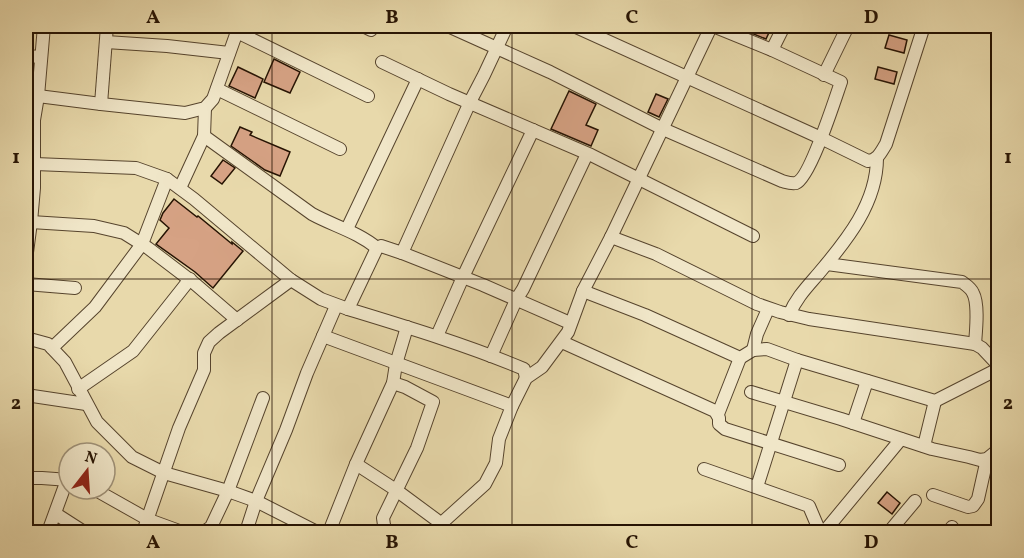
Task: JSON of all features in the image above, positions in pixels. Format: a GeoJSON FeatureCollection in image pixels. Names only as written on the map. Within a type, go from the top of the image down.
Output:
{"type":"FeatureCollection","features":[{"type":"Feature","properties":{"kind":"street"},"geometry":{"type":"LineString","coordinates":[[26,260],[35,164],[30,120],[38,96],[44,26]]}},
{"type":"Feature","properties":{"kind":"street"},"geometry":{"type":"LineString","coordinates":[[101,104],[107,26]]}},
{"type":"Feature","properties":{"kind":"street"},"geometry":{"type":"LineString","coordinates":[[356,464],[396,490],[439,528],[485,484],[496,463],[499,439],[512,406],[526,378],[542,367],[568,332],[583,291],[611,237],[638,178],[663,129],[712,26],[772,50],[841,82],[821,138],[805,173],[798,182],[792,184],[663,129],[497,47],[448,26]]}},
{"type":"Feature","properties":{"kind":"street"},"geometry":{"type":"LineString","coordinates":[[402,253],[507,26]]}},
{"type":"Feature","properties":{"kind":"street"},"geometry":{"type":"LineString","coordinates":[[574,26],[868,161],[877,158],[886,144],[924,26]]}},
{"type":"Feature","properties":{"kind":"street"},"geometry":{"type":"LineString","coordinates":[[772,50],[784,26]]}},
{"type":"Feature","properties":{"kind":"street"},"geometry":{"type":"LineString","coordinates":[[824,75],[848,26]]}},
{"type":"Feature","properties":{"kind":"street"},"geometry":{"type":"LineString","coordinates":[[38,96],[185,112],[205,108],[213,99],[238,29],[368,96]]}},
{"type":"Feature","properties":{"kind":"street"},"geometry":{"type":"LineString","coordinates":[[106,42],[229,53]]}},
{"type":"Feature","properties":{"kind":"street"},"geometry":{"type":"LineString","coordinates":[[26,56],[41,57]]}},
{"type":"Feature","properties":{"kind":"street"},"geometry":{"type":"LineString","coordinates":[[382,62],[587,154],[753,236]]}},
{"type":"Feature","properties":{"kind":"street"},"geometry":{"type":"LineString","coordinates":[[347,229],[418,79]]}},
{"type":"Feature","properties":{"kind":"street"},"geometry":{"type":"LineString","coordinates":[[216,89],[340,149]]}},
{"type":"Feature","properties":{"kind":"street"},"geometry":{"type":"LineString","coordinates":[[180,188],[204,136],[205,108]]}},
{"type":"Feature","properties":{"kind":"street"},"geometry":{"type":"LineString","coordinates":[[437,336],[533,130]]}},
{"type":"Feature","properties":{"kind":"street"},"geometry":{"type":"LineString","coordinates":[[204,136],[312,214],[367,239],[378,248]]}},
{"type":"Feature","properties":{"kind":"street"},"geometry":{"type":"LineString","coordinates":[[491,356],[587,154]]}},
{"type":"Feature","properties":{"kind":"street"},"geometry":{"type":"LineString","coordinates":[[789,315],[800,294],[846,241],[862,215],[877,168],[877,158]]}},
{"type":"Feature","properties":{"kind":"street"},"geometry":{"type":"LineString","coordinates":[[35,164],[136,168],[167,178],[291,280],[321,299],[491,356],[524,369],[526,378]]}},
{"type":"Feature","properties":{"kind":"street"},"geometry":{"type":"LineString","coordinates":[[51,348],[95,307],[142,244],[167,178]]}},
{"type":"Feature","properties":{"kind":"street"},"geometry":{"type":"LineString","coordinates":[[31,222],[94,226],[124,233],[190,279],[237,320]]}},
{"type":"Feature","properties":{"kind":"street"},"geometry":{"type":"LineString","coordinates":[[611,237],[656,254],[768,309],[809,319],[975,344],[982,348],[999,368],[935,401],[767,349],[753,350],[740,358],[718,414],[719,424],[770,444],[839,465]]}},
{"type":"Feature","properties":{"kind":"street"},"geometry":{"type":"LineString","coordinates":[[246,532],[256,501],[323,336],[381,246],[463,277],[570,323]]}},
{"type":"Feature","properties":{"kind":"street"},"geometry":{"type":"LineString","coordinates":[[827,264],[962,282],[974,294],[975,344]]}},
{"type":"Feature","properties":{"kind":"street"},"geometry":{"type":"LineString","coordinates":[[78,389],[133,351],[190,279]]}},
{"type":"Feature","properties":{"kind":"street"},"geometry":{"type":"LineString","coordinates":[[143,532],[179,428],[204,370],[204,353],[209,342],[291,280]]}},
{"type":"Feature","properties":{"kind":"street"},"geometry":{"type":"LineString","coordinates":[[26,284],[75,288]]}},
{"type":"Feature","properties":{"kind":"street"},"geometry":{"type":"LineString","coordinates":[[583,291],[645,315],[740,358]]}},
{"type":"Feature","properties":{"kind":"street"},"geometry":{"type":"LineString","coordinates":[[753,350],[768,309]]}},
{"type":"Feature","properties":{"kind":"street"},"geometry":{"type":"LineString","coordinates":[[329,532],[356,464],[393,383],[396,363],[407,327]]}},
{"type":"Feature","properties":{"kind":"street"},"geometry":{"type":"LineString","coordinates":[[323,336],[512,406]]}},
{"type":"Feature","properties":{"kind":"street"},"geometry":{"type":"LineString","coordinates":[[26,338],[48,344],[64,363],[97,422],[132,457],[164,473],[228,490],[256,501],[317,532]]}},
{"type":"Feature","properties":{"kind":"street"},"geometry":{"type":"LineString","coordinates":[[562,342],[718,414]]}},
{"type":"Feature","properties":{"kind":"street"},"geometry":{"type":"LineString","coordinates":[[757,487],[797,360]]}},
{"type":"Feature","properties":{"kind":"street"},"geometry":{"type":"LineString","coordinates":[[853,423],[867,381]]}},
{"type":"Feature","properties":{"kind":"street"},"geometry":{"type":"LineString","coordinates":[[387,532],[383,518],[417,448],[433,402],[393,383]]}},
{"type":"Feature","properties":{"kind":"street"},"geometry":{"type":"LineString","coordinates":[[751,392],[924,446],[980,460],[987,459],[999,450]]}},
{"type":"Feature","properties":{"kind":"street"},"geometry":{"type":"LineString","coordinates":[[26,395],[86,404]]}},
{"type":"Feature","properties":{"kind":"street"},"geometry":{"type":"LineString","coordinates":[[204,532],[211,527],[228,490],[263,398]]}},
{"type":"Feature","properties":{"kind":"street"},"geometry":{"type":"LineString","coordinates":[[924,446],[935,401]]}},
{"type":"Feature","properties":{"kind":"street"},"geometry":{"type":"LineString","coordinates":[[705,469],[809,506],[822,532],[902,439]]}},
{"type":"Feature","properties":{"kind":"street"},"geometry":{"type":"LineString","coordinates":[[933,495],[968,507],[973,506],[978,500],[987,459]]}},
{"type":"Feature","properties":{"kind":"street"},"geometry":{"type":"LineString","coordinates":[[26,478],[57,479]]}},
{"type":"Feature","properties":{"kind":"street"},"geometry":{"type":"LineString","coordinates":[[48,532],[61,501]]}},
{"type":"Feature","properties":{"kind":"street"},"geometry":{"type":"LineString","coordinates":[[115,501],[148,520],[182,532]]}},
{"type":"Feature","properties":{"kind":"street"},"geometry":{"type":"LineString","coordinates":[[889,532],[915,501]]}},
{"type":"Feature","properties":{"kind":"street"},"geometry":{"type":"LineString","coordinates":[[56,514],[84,532]]}},
{"type":"Feature","properties":{"kind":"building"},"geometry":{"type":"Polygon","coordinates":[[[734,26],[772,26],[766,39],[734,26]]]}},
{"type":"Feature","properties":{"kind":"building"},"geometry":{"type":"Polygon","coordinates":[[[889,35],[907,40],[904,53],[885,48],[889,35]]]}},
{"type":"Feature","properties":{"kind":"building"},"geometry":{"type":"Polygon","coordinates":[[[274,59],[300,72],[290,93],[264,82],[274,59]]]}},
{"type":"Feature","properties":{"kind":"building"},"geometry":{"type":"Polygon","coordinates":[[[238,67],[263,79],[255,98],[229,86],[238,67]]]}},
{"type":"Feature","properties":{"kind":"building"},"geometry":{"type":"Polygon","coordinates":[[[878,67],[897,72],[894,84],[875,79],[878,67]]]}},
{"type":"Feature","properties":{"kind":"building"},"geometry":{"type":"Polygon","coordinates":[[[569,91],[596,104],[586,125],[598,130],[591,146],[551,129],[569,91]]]}},
{"type":"Feature","properties":{"kind":"building"},"geometry":{"type":"Polygon","coordinates":[[[656,94],[668,99],[659,117],[648,112],[656,94]]]}},
{"type":"Feature","properties":{"kind":"building"},"geometry":{"type":"Polygon","coordinates":[[[240,127],[252,132],[250,135],[290,152],[280,176],[265,170],[231,146],[240,127]]]}},
{"type":"Feature","properties":{"kind":"building"},"geometry":{"type":"Polygon","coordinates":[[[223,160],[235,168],[222,184],[211,176],[223,160]]]}},
{"type":"Feature","properties":{"kind":"building"},"geometry":{"type":"Polygon","coordinates":[[[174,199],[243,251],[213,288],[156,244],[169,228],[160,220],[174,199]]]}},
{"type":"Feature","properties":{"kind":"building"},"geometry":{"type":"Polygon","coordinates":[[[887,492],[900,503],[892,514],[878,503],[887,492]]]}}]}
